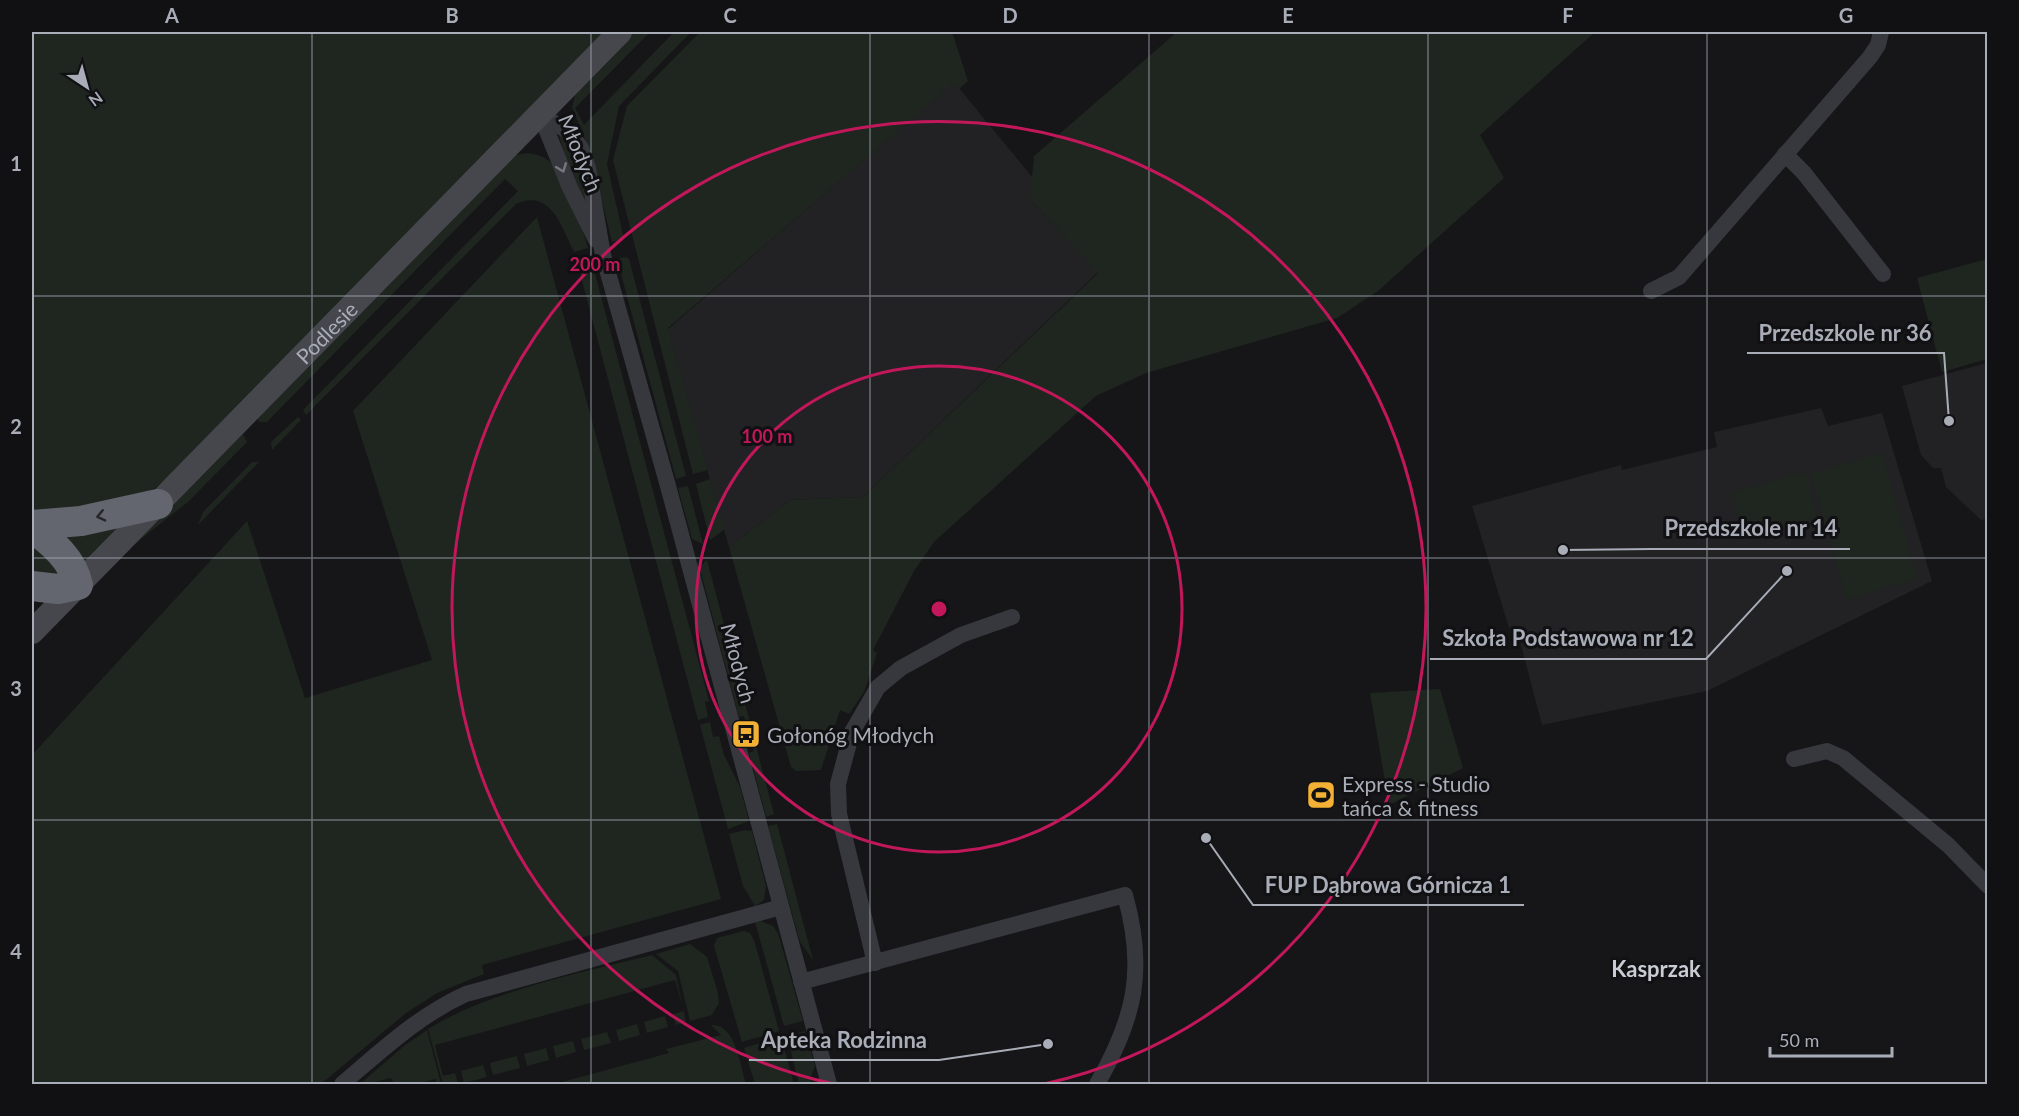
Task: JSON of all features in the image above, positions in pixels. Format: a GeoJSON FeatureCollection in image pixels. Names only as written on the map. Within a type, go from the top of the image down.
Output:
{"type":"FeatureCollection","features":[{"type":"Feature","properties":{"kind":"highway"},"geometry":{"type":"LineString","coordinates":[[32,526],[81,520],[158,504]]}},
{"type":"Feature","properties":{"kind":"highway"},"geometry":{"type":"LineString","coordinates":[[32,526],[56,548],[72,567],[78,585],[58,589],[32,586]]}},
{"type":"Feature","properties":{"kind":"street","name":"Podlesie"},"geometry":{"type":"LineString","coordinates":[[32,632],[621,32]]}},
{"type":"Feature","properties":{"kind":"street"},"geometry":{"type":"LineString","coordinates":[[1651,291],[1679,277],[1870,57],[1878,45],[1881,32]]}},
{"type":"Feature","properties":{"kind":"street","name":"Młodych"},"geometry":{"type":"LineString","coordinates":[[540,114],[570,188],[603,255]]}},
{"type":"Feature","properties":{"kind":"street","name":"Młodych"},"geometry":{"type":"LineString","coordinates":[[540,114],[564,127],[581,148],[588,168],[603,255],[668,486],[829,1084]]}},
{"type":"Feature","properties":{"kind":"street"},"geometry":{"type":"LineString","coordinates":[[1785,154],[1804,172],[1883,274]]}},
{"type":"Feature","properties":{"kind":"street"},"geometry":{"type":"LineString","coordinates":[[875,963],[838,814],[838,784],[852,732],[878,687],[901,669],[961,635],[1012,617]]}},
{"type":"Feature","properties":{"kind":"street"},"geometry":{"type":"LineString","coordinates":[[1794,759],[1827,751],[1843,758],[1948,845],[1988,886]]}},
{"type":"Feature","properties":{"kind":"street"},"geometry":{"type":"LineString","coordinates":[[801,982],[1125,895],[1134,934],[1135,994],[1118,1045],[1097,1084]]}},
{"type":"Feature","properties":{"kind":"street"},"geometry":{"type":"LineString","coordinates":[[342,1084],[403,1032],[448,1002],[466,994],[781,907]]}},
{"type":"Feature","properties":{"kind":"shaded area"},"geometry":{"type":"Polygon","coordinates":[[[32,32],[608,32],[187,461],[155,488],[113,507],[32,517],[32,32]]]}},
{"type":"Feature","properties":{"kind":"shaded area"},"geometry":{"type":"Polygon","coordinates":[[[633,32],[650,32],[575,108],[584,125],[674,32],[691,32],[619,106],[607,164],[624,239],[612,242],[590,152],[572,107],[575,95],[585,81],[633,32]]]}},
{"type":"Feature","properties":{"kind":"shaded area"},"geometry":{"type":"Polygon","coordinates":[[[700,32],[952,32],[968,81],[959,89],[954,83],[668,328],[708,470],[693,474],[613,160],[627,106],[700,32]]]}},
{"type":"Feature","properties":{"kind":"shaded area"},"geometry":{"type":"Polygon","coordinates":[[[1177,32],[1595,32],[1480,135],[1504,178],[1378,291],[1337,318],[1146,373],[1096,396],[934,542],[914,571],[873,650],[877,653],[864,692],[849,714],[840,710],[821,770],[796,771],[791,767],[729,547],[790,500],[863,497],[1098,273],[1030,199],[1034,156],[1177,32]]]}},
{"type":"Feature","properties":{"kind":"shaded area"},"geometry":{"type":"Polygon","coordinates":[[[954,82],[1033,178],[1030,199],[1098,272],[863,497],[790,500],[729,547],[668,329],[954,82]]]}},
{"type":"Feature","properties":{"kind":"shaded area"},"geometry":{"type":"Polygon","coordinates":[[[559,135],[563,135],[579,161],[589,214],[569,170],[559,135]]]}},
{"type":"Feature","properties":{"kind":"shaded area"},"geometry":{"type":"Polygon","coordinates":[[[528,153],[538,155],[553,165],[573,205],[588,248],[574,252],[560,222],[547,206],[538,201],[528,200],[516,204],[306,415],[303,410],[518,191],[505,179],[267,422],[259,422],[257,418],[515,155],[528,153]]]}},
{"type":"Feature","properties":{"kind":"shaded area"},"geometry":{"type":"Polygon","coordinates":[[[537,217],[721,899],[482,965],[484,974],[437,993],[406,1013],[321,1084],[32,1084],[32,755],[247,521],[305,698],[432,660],[353,411],[537,217]]]}},
{"type":"Feature","properties":{"kind":"shaded area"},"geometry":{"type":"Polygon","coordinates":[[[625,257],[629,259],[686,476],[676,479],[617,259],[625,257]]]}},
{"type":"Feature","properties":{"kind":"shaded area"},"geometry":{"type":"Polygon","coordinates":[[[1987,259],[1987,359],[1942,372],[1917,278],[1987,259]]]}},
{"type":"Feature","properties":{"kind":"shaded area"},"geometry":{"type":"Polygon","coordinates":[[[594,270],[709,701],[705,702],[708,717],[698,720],[580,273],[594,270]]]}},
{"type":"Feature","properties":{"kind":"shaded area"},"geometry":{"type":"Polygon","coordinates":[[[1987,363],[1988,518],[1981,520],[1946,487],[1941,468],[1933,468],[1921,455],[1902,386],[1987,363]]]}},
{"type":"Feature","properties":{"kind":"shaded area"},"geometry":{"type":"Polygon","coordinates":[[[1821,408],[1828,426],[1882,413],[1932,581],[1707,691],[1542,725],[1516,626],[1509,628],[1472,506],[1621,465],[1622,470],[1717,447],[1714,432],[1821,408]]]}},
{"type":"Feature","properties":{"kind":"shaded area"},"geometry":{"type":"Polygon","coordinates":[[[298,417],[301,420],[272,450],[271,442],[298,417]]]}},
{"type":"Feature","properties":{"kind":"shaded area"},"geometry":{"type":"Polygon","coordinates":[[[243,434],[247,442],[188,502],[132,546],[243,434]]]}},
{"type":"Feature","properties":{"kind":"shaded area"},"geometry":{"type":"Polygon","coordinates":[[[1882,453],[1917,579],[1846,599],[1811,473],[1882,453]]]}},
{"type":"Feature","properties":{"kind":"shaded area"},"geometry":{"type":"Polygon","coordinates":[[[252,462],[259,462],[198,525],[203,512],[252,462]]]}},
{"type":"Feature","properties":{"kind":"shaded area"},"geometry":{"type":"Polygon","coordinates":[[[1806,472],[1818,519],[1745,539],[1732,492],[1806,472]]]}},
{"type":"Feature","properties":{"kind":"shaded area"},"geometry":{"type":"Polygon","coordinates":[[[710,479],[725,529],[710,540],[696,484],[710,479]]]}},
{"type":"Feature","properties":{"kind":"shaded area"},"geometry":{"type":"Polygon","coordinates":[[[688,486],[703,544],[692,539],[678,488],[688,486]]]}},
{"type":"Feature","properties":{"kind":"shaded area"},"geometry":{"type":"Polygon","coordinates":[[[128,521],[83,569],[69,553],[65,529],[128,521]]]}},
{"type":"Feature","properties":{"kind":"shaded area"},"geometry":{"type":"Polygon","coordinates":[[[32,537],[70,580],[32,579],[32,537]]]}},
{"type":"Feature","properties":{"kind":"shaded area"},"geometry":{"type":"Polygon","coordinates":[[[707,560],[752,730],[748,731],[744,716],[739,717],[701,573],[701,566],[707,560]]]}},
{"type":"Feature","properties":{"kind":"shaded area"},"geometry":{"type":"Polygon","coordinates":[[[1440,689],[1463,768],[1389,805],[1370,693],[1440,689]]]}},
{"type":"Feature","properties":{"kind":"shaded area"},"geometry":{"type":"Polygon","coordinates":[[[710,722],[713,737],[719,736],[724,755],[740,787],[749,821],[728,829],[700,725],[710,722]]]}},
{"type":"Feature","properties":{"kind":"shaded area"},"geometry":{"type":"Polygon","coordinates":[[[753,735],[774,814],[766,817],[749,753],[754,751],[750,736],[753,735]]]}},
{"type":"Feature","properties":{"kind":"shaded area"},"geometry":{"type":"Polygon","coordinates":[[[777,824],[813,960],[800,942],[768,826],[777,824]]]}},
{"type":"Feature","properties":{"kind":"shaded area"},"geometry":{"type":"Polygon","coordinates":[[[745,830],[752,831],[766,886],[764,900],[755,906],[743,886],[729,834],[745,830]]]}},
{"type":"Feature","properties":{"kind":"shaded area"},"geometry":{"type":"Polygon","coordinates":[[[761,921],[773,926],[778,933],[803,1021],[784,1026],[755,922],[761,921]]]}},
{"type":"Feature","properties":{"kind":"shaded area"},"geometry":{"type":"Polygon","coordinates":[[[744,931],[750,933],[755,943],[779,1031],[742,1042],[714,946],[717,938],[744,931]]]}},
{"type":"Feature","properties":{"kind":"shaded area"},"geometry":{"type":"Polygon","coordinates":[[[690,944],[707,957],[719,1003],[712,1015],[690,1021],[678,971],[656,954],[690,944]]]}},
{"type":"Feature","properties":{"kind":"shaded area"},"geometry":{"type":"Polygon","coordinates":[[[652,955],[676,975],[683,1007],[675,980],[435,1045],[443,1076],[455,1073],[458,1084],[443,1084],[428,1029],[453,1015],[508,993],[652,955]]]}},
{"type":"Feature","properties":{"kind":"shaded area"},"geometry":{"type":"Polygon","coordinates":[[[684,1011],[686,1022],[676,1025],[673,1014],[684,1011]]]}},
{"type":"Feature","properties":{"kind":"shaded area"},"geometry":{"type":"Polygon","coordinates":[[[665,1016],[668,1027],[647,1033],[644,1022],[665,1016]]]}},
{"type":"Feature","properties":{"kind":"shaded area"},"geometry":{"type":"Polygon","coordinates":[[[637,1024],[640,1035],[619,1041],[616,1030],[637,1024]]]}},
{"type":"Feature","properties":{"kind":"shaded area"},"geometry":{"type":"Polygon","coordinates":[[[711,1025],[719,1026],[731,1038],[736,1047],[746,1084],[555,1084],[669,1053],[666,1049],[721,1035],[711,1025]]]}},
{"type":"Feature","properties":{"kind":"shaded area"},"geometry":{"type":"Polygon","coordinates":[[[427,1030],[441,1084],[435,1084],[436,1079],[416,1084],[394,1084],[391,1078],[374,1082],[374,1084],[360,1084],[404,1046],[427,1030]]]}},
{"type":"Feature","properties":{"kind":"shaded area"},"geometry":{"type":"Polygon","coordinates":[[[805,1031],[815,1066],[810,1079],[812,1084],[799,1084],[787,1036],[805,1031]]]}},
{"type":"Feature","properties":{"kind":"shaded area"},"geometry":{"type":"Polygon","coordinates":[[[607,1032],[611,1043],[584,1050],[581,1039],[607,1032]]]}},
{"type":"Feature","properties":{"kind":"shaded area"},"geometry":{"type":"Polygon","coordinates":[[[781,1037],[794,1084],[755,1084],[744,1048],[781,1037]]]}},
{"type":"Feature","properties":{"kind":"shaded area"},"geometry":{"type":"Polygon","coordinates":[[[573,1041],[576,1052],[556,1058],[553,1046],[573,1041]]]}},
{"type":"Feature","properties":{"kind":"shaded area"},"geometry":{"type":"Polygon","coordinates":[[[546,1048],[549,1060],[527,1066],[524,1054],[546,1048]]]}},
{"type":"Feature","properties":{"kind":"shaded area"},"geometry":{"type":"Polygon","coordinates":[[[517,1056],[520,1068],[493,1075],[490,1063],[517,1056]]]}},
{"type":"Feature","properties":{"kind":"shaded area"},"geometry":{"type":"Polygon","coordinates":[[[483,1065],[487,1077],[464,1083],[461,1071],[483,1065]]]}},
{"type":"Feature","properties":{"kind":"place","name":"Przedszkole nr 36"},"geometry":{"type":"Point","coordinates":[1949,421]}},
{"type":"Feature","properties":{"kind":"place","name":"Przedszkole nr 14"},"geometry":{"type":"Point","coordinates":[1563,550]}},
{"type":"Feature","properties":{"kind":"place","name":"Szkoła Podstawowa nr 12"},"geometry":{"type":"Point","coordinates":[1787,571]}},
{"type":"Feature","properties":{"kind":"place","name":"Gołonóg Młodych"},"geometry":{"type":"Point","coordinates":[746,734]}},
{"type":"Feature","properties":{"kind":"place","name":"Express - Studio tańca & fitness"},"geometry":{"type":"Point","coordinates":[1321,795]}},
{"type":"Feature","properties":{"kind":"place","name":"FUP Dąbrowa Górnicza 1"},"geometry":{"type":"Point","coordinates":[1206,838]}},
{"type":"Feature","properties":{"kind":"place","name":"Apteka Rodzinna"},"geometry":{"type":"Point","coordinates":[1048,1044]}},
{"type":"Feature","properties":{"kind":"district","name":"Kasprzak"},"geometry":{"type":"Point","coordinates":[1656,968]}}]}
